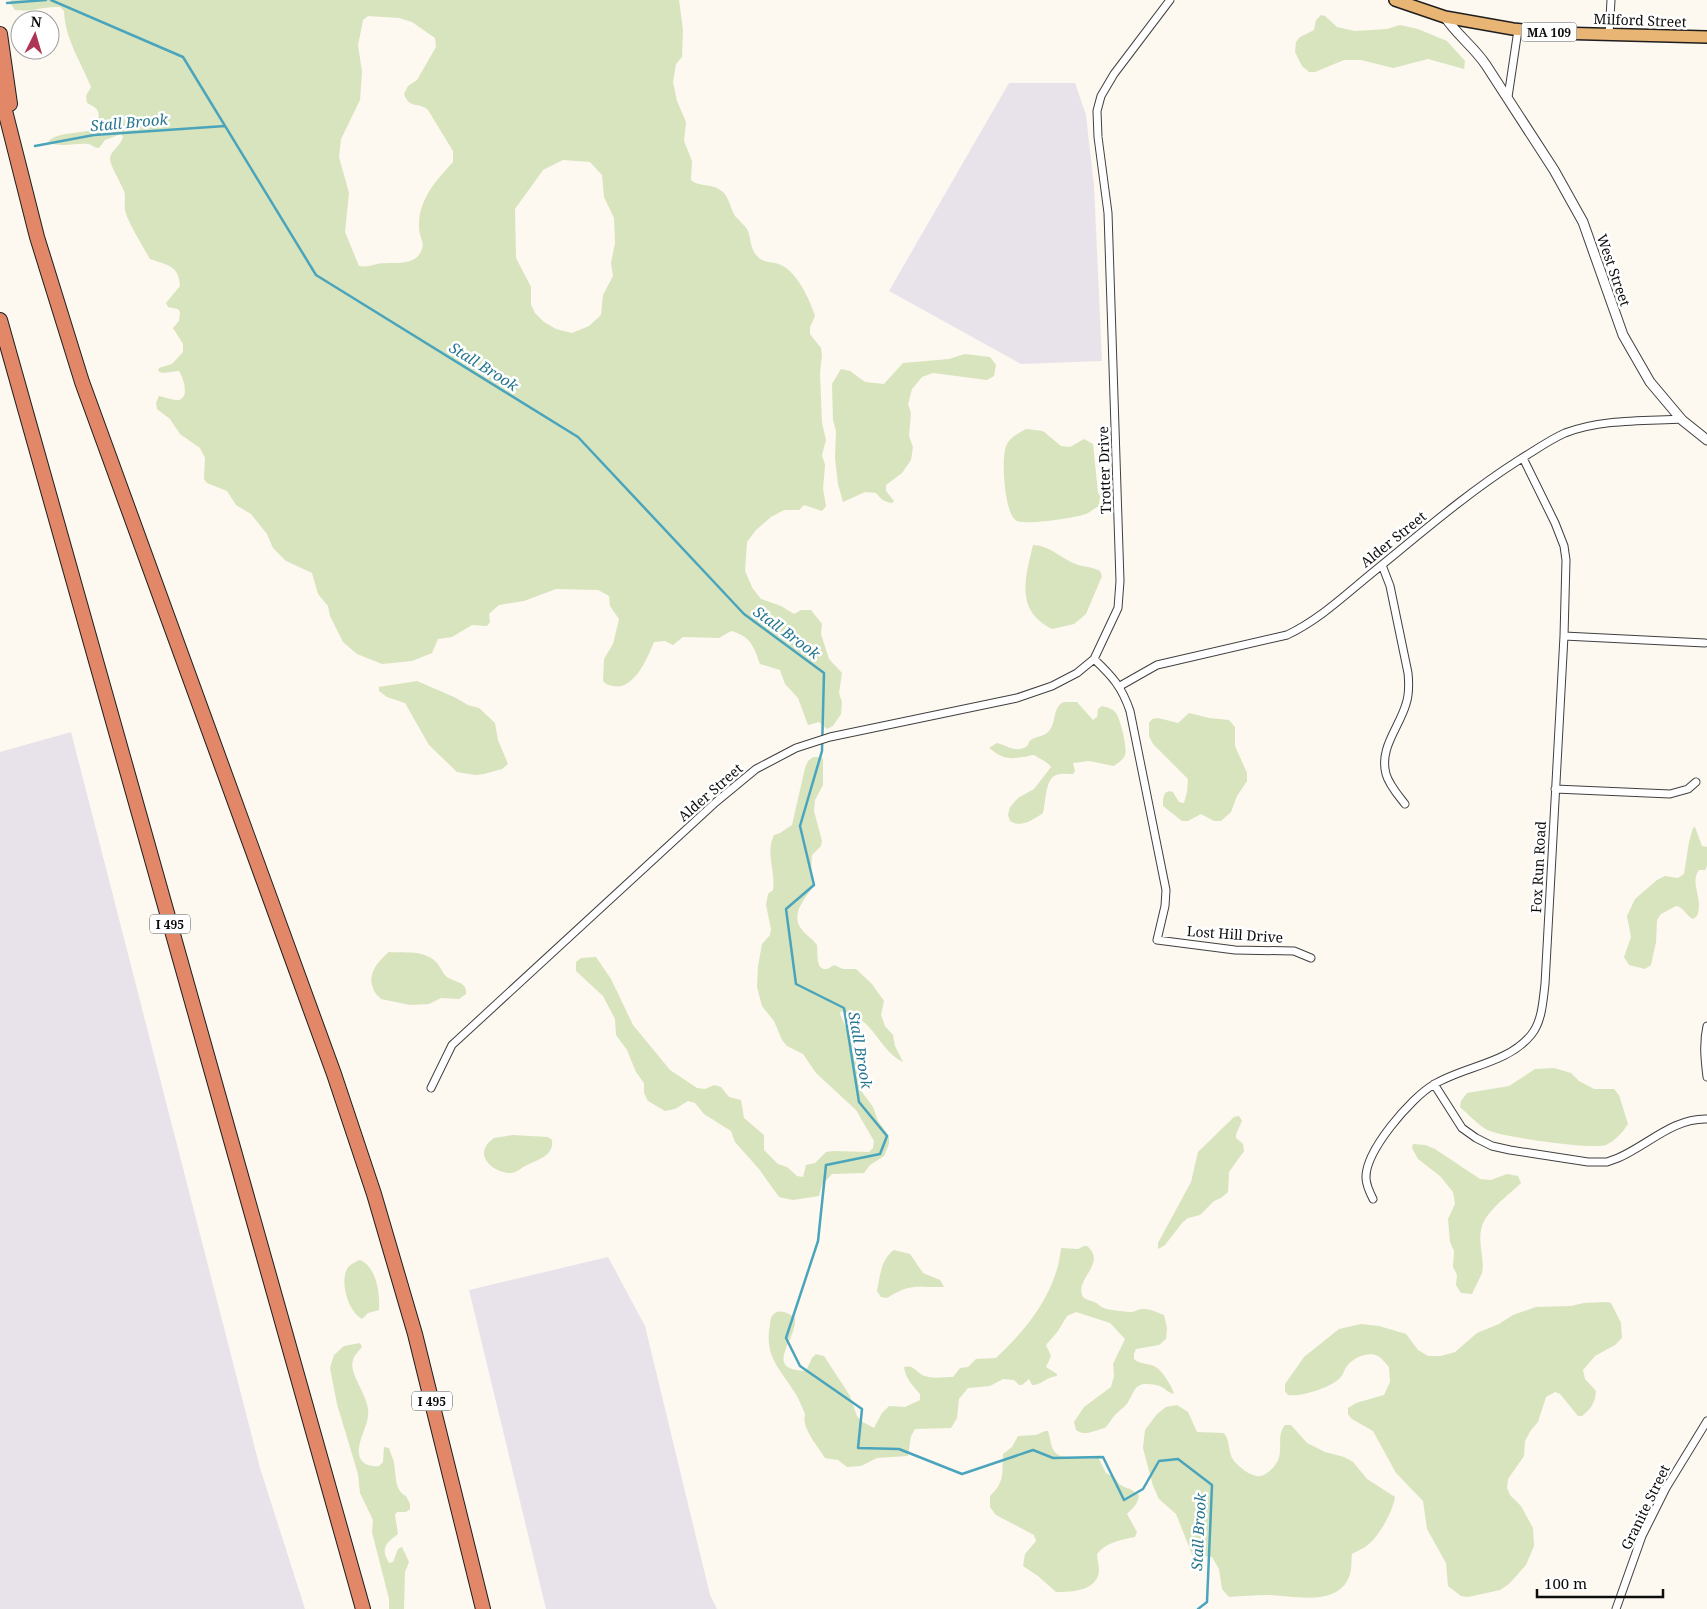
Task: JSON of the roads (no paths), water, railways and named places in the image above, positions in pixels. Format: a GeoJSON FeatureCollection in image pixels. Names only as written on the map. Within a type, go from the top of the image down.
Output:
{"type":"FeatureCollection","features":[{"type":"Feature","properties":{"kind":"highway"},"geometry":{"type":"LineString","coordinates":[[0,34],[22,179]]}},
{"type":"Feature","properties":{"kind":"highway","name":"I 495"},"geometry":{"type":"LineString","coordinates":[[0,91],[22,179],[55,295],[92,411],[334,1074],[358,1145],[424,1366],[483,1609]]}},
{"type":"Feature","properties":{"kind":"highway","name":"I 495"},"geometry":{"type":"LineString","coordinates":[[0,320],[363,1609]]}},
{"type":"Feature","properties":{"kind":"main road","name":"Milford Street"},"geometry":{"type":"LineString","coordinates":[[1395,0],[1445,17],[1518,30],[1556,33],[1707,37]]}},
{"type":"Feature","properties":{"kind":"street","name":"Trotter Drive"},"geometry":{"type":"LineString","coordinates":[[1094,659],[1118,608],[1120,581],[1108,213],[1098,137],[1097,111],[1101,96],[1114,74],[1170,0]]}},
{"type":"Feature","properties":{"kind":"street"},"geometry":{"type":"LineString","coordinates":[[1609,34],[1611,0]]}},
{"type":"Feature","properties":{"kind":"street","name":"West Street"},"geometry":{"type":"LineString","coordinates":[[1445,17],[1454,30],[1477,52],[1554,170],[1583,222],[1623,335],[1650,382],[1682,419],[1707,440]]}},
{"type":"Feature","properties":{"kind":"street"},"geometry":{"type":"LineString","coordinates":[[1508,98],[1518,30]]}},
{"type":"Feature","properties":{"kind":"street","name":"Alder Street"},"geometry":{"type":"LineString","coordinates":[[1120,686],[1157,665],[1287,635],[1299,630],[1485,481],[1566,433],[1592,426],[1623,422],[1682,419]]}},
{"type":"Feature","properties":{"kind":"street","name":"Fox Run Road"},"geometry":{"type":"LineString","coordinates":[[1373,1199],[1367,1185],[1366,1176],[1374,1152],[1386,1132],[1406,1109],[1434,1084],[1512,1051],[1532,1034],[1538,1023],[1541,1011],[1545,984],[1567,571],[1564,546],[1555,523],[1523,458]]}},
{"type":"Feature","properties":{"kind":"street"},"geometry":{"type":"LineString","coordinates":[[1382,565],[1390,586],[1409,683],[1406,705],[1389,741],[1386,752],[1386,775],[1405,804]]}},
{"type":"Feature","properties":{"kind":"street"},"geometry":{"type":"LineString","coordinates":[[1564,636],[1705,643]]}},
{"type":"Feature","properties":{"kind":"street"},"geometry":{"type":"LineString","coordinates":[[1094,659],[1120,686]]}},
{"type":"Feature","properties":{"kind":"street","name":"Alder Street"},"geometry":{"type":"LineString","coordinates":[[431,1088],[452,1045],[716,802],[756,769],[796,748],[830,737],[1017,698],[1052,686],[1077,673],[1094,659]]}},
{"type":"Feature","properties":{"kind":"street","name":"Lost Hill Drive"},"geometry":{"type":"LineString","coordinates":[[1120,686],[1130,711],[1166,890],[1165,906],[1157,940],[1235,950],[1294,951],[1311,958]]}},
{"type":"Feature","properties":{"kind":"street"},"geometry":{"type":"LineString","coordinates":[[1555,789],[1670,794],[1688,789],[1696,782]]}},
{"type":"Feature","properties":{"kind":"street"},"geometry":{"type":"LineString","coordinates":[[1707,1026],[1704,1056],[1707,1077]]}},
{"type":"Feature","properties":{"kind":"street"},"geometry":{"type":"LineString","coordinates":[[1434,1084],[1462,1128],[1492,1146],[1588,1162],[1607,1162],[1618,1158],[1678,1124],[1698,1118],[1707,1118]]}},
{"type":"Feature","properties":{"kind":"street","name":"Granite Street"},"geometry":{"type":"LineString","coordinates":[[1616,1609],[1642,1536],[1666,1488],[1707,1421]]}},
{"type":"Feature","properties":{"kind":"waterway","name":"Stall Brook"},"geometry":{"type":"LineString","coordinates":[[7,3],[46,0]]}},
{"type":"Feature","properties":{"kind":"waterway","name":"Stall Brook"},"geometry":{"type":"LineString","coordinates":[[51,0],[183,57],[316,275],[578,437],[744,614],[824,673],[822,751],[800,826],[814,885],[786,909],[796,984],[844,1008],[859,1102],[887,1136],[880,1154],[826,1165],[818,1241],[786,1338],[800,1366],[862,1409],[858,1448],[899,1449],[962,1474],[1033,1450],[1053,1458],[1103,1457],[1124,1500],[1143,1489],[1159,1461],[1178,1459],[1212,1485],[1207,1602],[1198,1609]]}},
{"type":"Feature","properties":{"kind":"waterway","name":"Stall Brook"},"geometry":{"type":"LineString","coordinates":[[35,146],[94,135],[225,126]]}}]}
